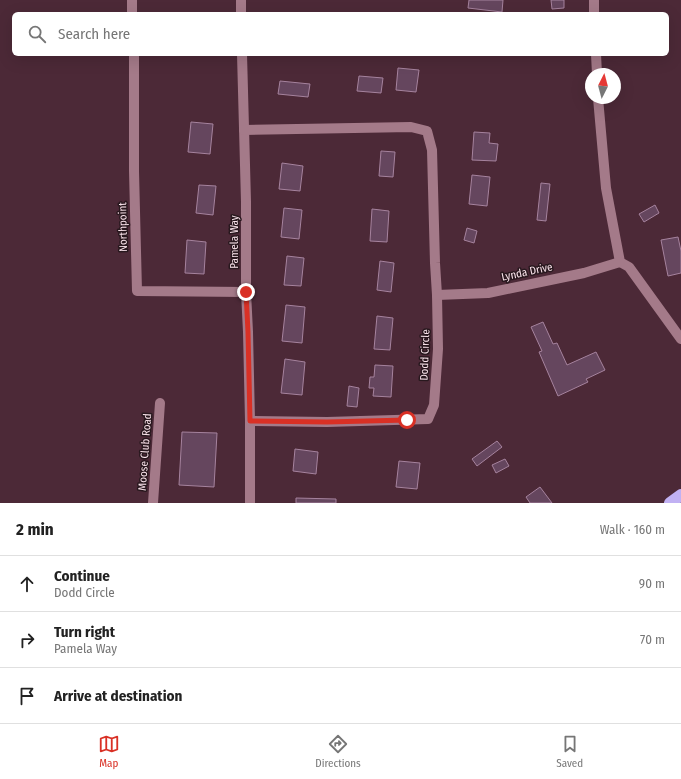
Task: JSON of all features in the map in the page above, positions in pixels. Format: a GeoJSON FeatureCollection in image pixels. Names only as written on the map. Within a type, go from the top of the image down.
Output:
{"type":"FeatureCollection","features":[{"type":"Feature","properties":{"kind":"highway"},"geometry":{"type":"LineString","coordinates":[[670,503],[681,495]]}},
{"type":"Feature","properties":{"kind":"street"},"geometry":{"type":"LineString","coordinates":[[132,0],[132,12]]}},
{"type":"Feature","properties":{"kind":"street"},"geometry":{"type":"LineString","coordinates":[[241,0],[242,12]]}},
{"type":"Feature","properties":{"kind":"street"},"geometry":{"type":"LineString","coordinates":[[594,0],[594,12]]}},
{"type":"Feature","properties":{"kind":"street","name":"Northpoint"},"geometry":{"type":"LineString","coordinates":[[134,56],[134,171],[137,291],[246,292]]}},
{"type":"Feature","properties":{"kind":"street","name":"Pamela Way"},"geometry":{"type":"LineString","coordinates":[[242,56],[250,421],[250,503]]}},
{"type":"Feature","properties":{"kind":"street"},"geometry":{"type":"LineString","coordinates":[[596,56],[597,68]]}},
{"type":"Feature","properties":{"kind":"street"},"geometry":{"type":"LineString","coordinates":[[599,104],[606,188],[620,262],[629,267],[681,339]]}},
{"type":"Feature","properties":{"kind":"street","name":"Dodd Circle"},"geometry":{"type":"LineString","coordinates":[[244,130],[411,127],[427,131],[432,150],[435,263],[438,295],[438,350],[434,405],[428,419],[327,422],[250,421]]}},
{"type":"Feature","properties":{"kind":"street","name":"Lynda Drive"},"geometry":{"type":"LineString","coordinates":[[438,295],[488,293],[584,273],[620,262]]}},
{"type":"Feature","properties":{"kind":"street","name":"Moose Club Road"},"geometry":{"type":"LineString","coordinates":[[153,503],[160,403]]}},
{"type":"Feature","properties":{"kind":"building"},"geometry":{"type":"Polygon","coordinates":[[[469,0],[503,0],[502,12],[468,8],[469,0]]]}},
{"type":"Feature","properties":{"kind":"building"},"geometry":{"type":"Polygon","coordinates":[[[551,0],[564,0],[564,8],[552,9],[551,0]]]}},
{"type":"Feature","properties":{"kind":"building"},"geometry":{"type":"Polygon","coordinates":[[[398,68],[419,70],[416,92],[396,90],[398,68]]]}},
{"type":"Feature","properties":{"kind":"building"},"geometry":{"type":"Polygon","coordinates":[[[359,76],[383,78],[381,93],[357,91],[359,76]]]}},
{"type":"Feature","properties":{"kind":"building"},"geometry":{"type":"Polygon","coordinates":[[[280,81],[310,84],[308,97],[278,94],[280,81]]]}},
{"type":"Feature","properties":{"kind":"building"},"geometry":{"type":"Polygon","coordinates":[[[191,122],[213,124],[210,154],[188,152],[191,122]]]}},
{"type":"Feature","properties":{"kind":"building"},"geometry":{"type":"Polygon","coordinates":[[[474,132],[490,133],[489,143],[498,144],[496,161],[472,160],[474,132]]]}},
{"type":"Feature","properties":{"kind":"building"},"geometry":{"type":"Polygon","coordinates":[[[381,151],[395,152],[393,177],[379,176],[381,151]]]}},
{"type":"Feature","properties":{"kind":"building"},"geometry":{"type":"Polygon","coordinates":[[[282,163],[303,166],[300,191],[279,189],[282,163]]]}},
{"type":"Feature","properties":{"kind":"building"},"geometry":{"type":"Polygon","coordinates":[[[472,175],[490,177],[487,206],[469,204],[472,175]]]}},
{"type":"Feature","properties":{"kind":"building"},"geometry":{"type":"Polygon","coordinates":[[[541,183],[550,184],[546,221],[537,220],[541,183]]]}},
{"type":"Feature","properties":{"kind":"building"},"geometry":{"type":"Polygon","coordinates":[[[199,185],[216,186],[213,215],[196,213],[199,185]]]}},
{"type":"Feature","properties":{"kind":"building"},"geometry":{"type":"Polygon","coordinates":[[[655,205],[659,213],[644,222],[639,214],[655,205]]]}},
{"type":"Feature","properties":{"kind":"building"},"geometry":{"type":"Polygon","coordinates":[[[284,208],[302,210],[299,239],[281,237],[284,208]]]}},
{"type":"Feature","properties":{"kind":"building"},"geometry":{"type":"Polygon","coordinates":[[[372,209],[389,211],[387,242],[370,241],[372,209]]]}},
{"type":"Feature","properties":{"kind":"building"},"geometry":{"type":"Polygon","coordinates":[[[467,228],[477,231],[474,243],[464,240],[467,228]]]}},
{"type":"Feature","properties":{"kind":"building"},"geometry":{"type":"Polygon","coordinates":[[[678,237],[681,251],[681,273],[668,276],[661,240],[678,237]]]}},
{"type":"Feature","properties":{"kind":"building"},"geometry":{"type":"Polygon","coordinates":[[[187,240],[206,242],[204,274],[185,273],[187,240]]]}},
{"type":"Feature","properties":{"kind":"building"},"geometry":{"type":"Polygon","coordinates":[[[287,256],[304,258],[301,286],[284,285],[287,256]]]}},
{"type":"Feature","properties":{"kind":"building"},"geometry":{"type":"Polygon","coordinates":[[[380,261],[394,263],[391,292],[377,290],[380,261]]]}},
{"type":"Feature","properties":{"kind":"building"},"geometry":{"type":"Polygon","coordinates":[[[286,305],[305,307],[302,343],[282,341],[286,305]]]}},
{"type":"Feature","properties":{"kind":"building"},"geometry":{"type":"Polygon","coordinates":[[[377,316],[393,318],[390,350],[374,349],[377,316]]]}},
{"type":"Feature","properties":{"kind":"building"},"geometry":{"type":"Polygon","coordinates":[[[543,322],[553,344],[557,343],[567,365],[596,352],[605,370],[586,379],[588,382],[558,396],[539,352],[542,351],[531,327],[543,322]]]}},
{"type":"Feature","properties":{"kind":"building"},"geometry":{"type":"Polygon","coordinates":[[[285,359],[305,362],[302,395],[281,393],[285,359]]]}},
{"type":"Feature","properties":{"kind":"building"},"geometry":{"type":"Polygon","coordinates":[[[375,365],[393,366],[391,397],[373,396],[374,388],[369,388],[370,377],[374,377],[375,365]]]}},
{"type":"Feature","properties":{"kind":"building"},"geometry":{"type":"Polygon","coordinates":[[[349,386],[359,388],[357,407],[347,406],[349,386]]]}},
{"type":"Feature","properties":{"kind":"building"},"geometry":{"type":"Polygon","coordinates":[[[182,432],[217,433],[214,487],[179,485],[182,432]]]}},
{"type":"Feature","properties":{"kind":"building"},"geometry":{"type":"Polygon","coordinates":[[[497,441],[502,447],[477,466],[472,459],[497,441]]]}},
{"type":"Feature","properties":{"kind":"building"},"geometry":{"type":"Polygon","coordinates":[[[295,449],[318,452],[316,474],[293,471],[295,449]]]}},
{"type":"Feature","properties":{"kind":"building"},"geometry":{"type":"Polygon","coordinates":[[[505,459],[509,466],[496,473],[492,465],[505,459]]]}},
{"type":"Feature","properties":{"kind":"building"},"geometry":{"type":"Polygon","coordinates":[[[399,461],[420,463],[417,489],[396,487],[399,461]]]}},
{"type":"Feature","properties":{"kind":"building"},"geometry":{"type":"Polygon","coordinates":[[[540,487],[552,503],[530,503],[526,497],[540,487]]]}},
{"type":"Feature","properties":{"kind":"building"},"geometry":{"type":"Polygon","coordinates":[[[296,498],[336,499],[336,503],[296,503],[296,498]]]}},
{"type":"Feature","properties":{"kind":"route"},"geometry":{"type":"LineString","coordinates":[[246,292],[250,421],[373,422],[407,420]]}}]}
